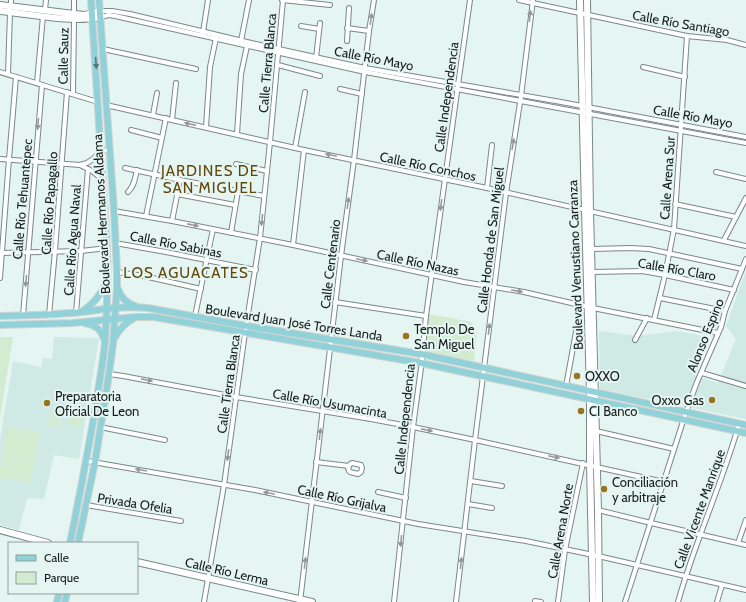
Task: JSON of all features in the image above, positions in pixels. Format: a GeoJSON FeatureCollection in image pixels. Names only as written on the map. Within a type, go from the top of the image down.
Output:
{"type":"FeatureCollection","features":[{"type":"Feature","properties":{"kind":"main road","name":"Boulevard Hermanos Aldama"},"geometry":{"type":"LineString","coordinates":[[70,542],[87,461],[101,374],[107,309],[107,248],[92,0]]}},
{"type":"Feature","properties":{"kind":"main road","name":"Boulevard Hermanos Aldama"},"geometry":{"type":"LineString","coordinates":[[78,542],[95,462],[109,374],[113,344],[117,288],[114,211],[99,0]]}},
{"type":"Feature","properties":{"kind":"main road","name":"Boulevard Venustiano Carranza"},"geometry":{"type":"LineString","coordinates":[[580,0],[582,109],[588,211],[592,249],[590,307]]}},
{"type":"Feature","properties":{"kind":"main road","name":"Boulevard Venustiano Carranza"},"geometry":{"type":"LineString","coordinates":[[587,0],[589,111],[588,211],[593,392],[595,556],[599,602]]}},
{"type":"Feature","properties":{"kind":"main road","name":"Calle Río Mayo"},"geometry":{"type":"LineString","coordinates":[[0,5],[44,13],[74,16],[93,16],[100,14]]}},
{"type":"Feature","properties":{"kind":"main road","name":"Calle Río Mayo"},"geometry":{"type":"LineString","coordinates":[[0,11],[11,6]]}},
{"type":"Feature","properties":{"kind":"main road"},"geometry":{"type":"LineString","coordinates":[[78,312],[89,306],[97,299],[108,278]]}},
{"type":"Feature","properties":{"kind":"main road"},"geometry":{"type":"LineString","coordinates":[[117,288],[120,296],[128,304],[137,307]]}},
{"type":"Feature","properties":{"kind":"main road","name":"Boulevard Juan José Torres Landa"},"geometry":{"type":"LineString","coordinates":[[0,316],[49,315],[116,308],[148,308],[247,326],[421,354],[746,425]]}},
{"type":"Feature","properties":{"kind":"main road"},"geometry":{"type":"LineString","coordinates":[[113,344],[121,328],[135,317]]}},
{"type":"Feature","properties":{"kind":"main road","name":"Boulevard Juan José Torres Landa"},"geometry":{"type":"LineString","coordinates":[[0,325],[154,317],[421,363],[746,433]]}},
{"type":"Feature","properties":{"kind":"main road"},"geometry":{"type":"LineString","coordinates":[[77,322],[96,327],[102,334],[105,342]]}},
{"type":"Feature","properties":{"kind":"main road","name":"Boulevard Venustiano Carranza"},"geometry":{"type":"LineString","coordinates":[[593,400],[596,431],[594,466],[598,510],[593,602]]}},
{"type":"Feature","properties":{"kind":"main road"},"geometry":{"type":"LineString","coordinates":[[0,530],[44,542]]}},
{"type":"Feature","properties":{"kind":"main road","name":"Calle Río Lerma"},"geometry":{"type":"LineString","coordinates":[[138,562],[300,601],[312,602]]}},
{"type":"Feature","properties":{"kind":"street"},"geometry":{"type":"LineString","coordinates":[[37,83],[46,0]]}},
{"type":"Feature","properties":{"kind":"street","name":"Calle Sauz"},"geometry":{"type":"LineString","coordinates":[[73,94],[74,0]]}},
{"type":"Feature","properties":{"kind":"street"},"geometry":{"type":"LineString","coordinates":[[203,32],[208,0]]}},
{"type":"Feature","properties":{"kind":"street"},"geometry":{"type":"LineString","coordinates":[[241,41],[249,0]]}},
{"type":"Feature","properties":{"kind":"street"},"geometry":{"type":"LineString","coordinates":[[282,0],[330,5]]}},
{"type":"Feature","properties":{"kind":"street","name":"Calle Tierra Blanca"},"geometry":{"type":"LineString","coordinates":[[204,602],[224,485],[245,333],[256,270],[278,65],[282,0]]}},
{"type":"Feature","properties":{"kind":"street","name":"Calle Centenario"},"geometry":{"type":"LineString","coordinates":[[300,601],[335,302],[374,0]]}},
{"type":"Feature","properties":{"kind":"street","name":"Calle Independencia"},"geometry":{"type":"LineString","coordinates":[[394,602],[421,354],[470,0]]}},
{"type":"Feature","properties":{"kind":"street","name":"Calle Río Santiago"},"geometry":{"type":"LineString","coordinates":[[519,0],[532,1],[619,22],[687,36],[727,40],[746,45]]}},
{"type":"Feature","properties":{"kind":"street","name":"Calle Honda de San Miguel"},"geometry":{"type":"LineString","coordinates":[[456,602],[494,287],[520,101],[532,1]]}},
{"type":"Feature","properties":{"kind":"street"},"geometry":{"type":"LineString","coordinates":[[8,74],[11,6]]}},
{"type":"Feature","properties":{"kind":"street"},"geometry":{"type":"LineString","coordinates":[[347,41],[348,8]]}},
{"type":"Feature","properties":{"kind":"street","name":"Calle Río Mayo"},"geometry":{"type":"LineString","coordinates":[[100,14],[129,16],[365,70],[457,87],[520,101],[560,108],[582,109]]}},
{"type":"Feature","properties":{"kind":"street","name":"Calle Río Mayo"},"geometry":{"type":"LineString","coordinates":[[129,16],[247,46],[316,58],[365,70]]}},
{"type":"Feature","properties":{"kind":"street"},"geometry":{"type":"LineString","coordinates":[[316,58],[320,23]]}},
{"type":"Feature","properties":{"kind":"street"},"geometry":{"type":"LineString","coordinates":[[301,26],[319,29]]}},
{"type":"Feature","properties":{"kind":"street"},"geometry":{"type":"LineString","coordinates":[[347,28],[369,31]]}},
{"type":"Feature","properties":{"kind":"street","name":"Calle Arena Sur"},"geometry":{"type":"LineString","coordinates":[[654,320],[670,253],[674,229],[687,36]]}},
{"type":"Feature","properties":{"kind":"street"},"geometry":{"type":"LineString","coordinates":[[206,127],[210,67],[216,38]]}},
{"type":"Feature","properties":{"kind":"street"},"geometry":{"type":"LineString","coordinates":[[237,134],[241,74],[247,46]]}},
{"type":"Feature","properties":{"kind":"street"},"geometry":{"type":"LineString","coordinates":[[103,50],[196,69]]}},
{"type":"Feature","properties":{"kind":"street"},"geometry":{"type":"LineString","coordinates":[[278,65],[320,76]]}},
{"type":"Feature","properties":{"kind":"street"},"geometry":{"type":"LineString","coordinates":[[643,67],[685,77]]}},
{"type":"Feature","properties":{"kind":"street"},"geometry":{"type":"LineString","coordinates":[[0,72],[98,102]]}},
{"type":"Feature","properties":{"kind":"street"},"geometry":{"type":"LineString","coordinates":[[0,278],[16,77]]}},
{"type":"Feature","properties":{"kind":"street"},"geometry":{"type":"LineString","coordinates":[[172,120],[176,84]]}},
{"type":"Feature","properties":{"kind":"street","name":"Calle Río Tehuantepec"},"geometry":{"type":"LineString","coordinates":[[23,316],[42,85]]}},
{"type":"Feature","properties":{"kind":"street","name":"Calle Río Mayo"},"geometry":{"type":"LineString","coordinates":[[457,87],[561,102],[589,111],[681,131],[746,142]]}},
{"type":"Feature","properties":{"kind":"street"},"geometry":{"type":"LineString","coordinates":[[340,89],[362,94]]}},
{"type":"Feature","properties":{"kind":"street","name":"Calle Río Papagallo"},"geometry":{"type":"LineString","coordinates":[[49,315],[67,92]]}},
{"type":"Feature","properties":{"kind":"street"},"geometry":{"type":"LineString","coordinates":[[295,148],[305,92]]}},
{"type":"Feature","properties":{"kind":"street"},"geometry":{"type":"LineString","coordinates":[[153,115],[156,93]]}},
{"type":"Feature","properties":{"kind":"street"},"geometry":{"type":"LineString","coordinates":[[560,108],[561,102]]}},
{"type":"Feature","properties":{"kind":"street","name":"Calle Río Conchos"},"geometry":{"type":"LineString","coordinates":[[106,105],[304,150],[487,188],[746,246]]}},
{"type":"Feature","properties":{"kind":"street","name":"Calle Río Mayo"},"geometry":{"type":"LineString","coordinates":[[589,111],[681,125],[746,137]]}},
{"type":"Feature","properties":{"kind":"street"},"geometry":{"type":"LineString","coordinates":[[146,216],[166,118]]}},
{"type":"Feature","properties":{"kind":"street"},"geometry":{"type":"LineString","coordinates":[[131,130],[162,138]]}},
{"type":"Feature","properties":{"kind":"street"},"geometry":{"type":"LineString","coordinates":[[487,188],[492,146]]}},
{"type":"Feature","properties":{"kind":"street"},"geometry":{"type":"LineString","coordinates":[[0,159],[80,165],[87,163],[101,151],[109,150]]}},
{"type":"Feature","properties":{"kind":"street"},"geometry":{"type":"LineString","coordinates":[[293,245],[304,150]]}},
{"type":"Feature","properties":{"kind":"street"},"geometry":{"type":"LineString","coordinates":[[236,164],[267,171]]}},
{"type":"Feature","properties":{"kind":"street"},"geometry":{"type":"LineString","coordinates":[[80,165],[103,180]]}},
{"type":"Feature","properties":{"kind":"street"},"geometry":{"type":"LineString","coordinates":[[125,168],[264,196]]}},
{"type":"Feature","properties":{"kind":"street","name":"Calle Río Agua Naval"},"geometry":{"type":"LineString","coordinates":[[78,312],[81,250],[88,169]]}},
{"type":"Feature","properties":{"kind":"street"},"geometry":{"type":"LineString","coordinates":[[128,192],[133,186],[137,170]]}},
{"type":"Feature","properties":{"kind":"street"},"geometry":{"type":"LineString","coordinates":[[716,172],[746,179]]}},
{"type":"Feature","properties":{"kind":"street"},"geometry":{"type":"LineString","coordinates":[[172,221],[180,180]]}},
{"type":"Feature","properties":{"kind":"street"},"geometry":{"type":"LineString","coordinates":[[231,233],[238,191]]}},
{"type":"Feature","properties":{"kind":"street"},"geometry":{"type":"LineString","coordinates":[[177,194],[235,205]]}},
{"type":"Feature","properties":{"kind":"street"},"geometry":{"type":"LineString","coordinates":[[724,240],[746,198]]}},
{"type":"Feature","properties":{"kind":"street"},"geometry":{"type":"LineString","coordinates":[[675,204],[736,217]]}},
{"type":"Feature","properties":{"kind":"street","name":"Calle Río Nazas"},"geometry":{"type":"LineString","coordinates":[[114,211],[260,238],[464,282],[524,292],[718,333]]}},
{"type":"Feature","properties":{"kind":"street"},"geometry":{"type":"LineString","coordinates":[[195,316],[213,229]]}},
{"type":"Feature","properties":{"kind":"street","name":"Calle Río Sabinas"},"geometry":{"type":"LineString","coordinates":[[115,243],[256,270]]}},
{"type":"Feature","properties":{"kind":"street"},"geometry":{"type":"LineString","coordinates":[[1,253],[107,248]]}},
{"type":"Feature","properties":{"kind":"street"},"geometry":{"type":"LineString","coordinates":[[592,249],[641,248],[742,269]]}},
{"type":"Feature","properties":{"kind":"street","name":"Alonso Espino"},"geometry":{"type":"LineString","coordinates":[[626,602],[686,412],[697,382],[721,327],[746,259]]}},
{"type":"Feature","properties":{"kind":"street","name":"Calle Río Claro"},"geometry":{"type":"LineString","coordinates":[[592,272],[634,271],[665,275],[734,290]]}},
{"type":"Feature","properties":{"kind":"street"},"geometry":{"type":"LineString","coordinates":[[117,272],[144,276],[201,289]]}},
{"type":"Feature","properties":{"kind":"street"},"geometry":{"type":"LineString","coordinates":[[660,298],[726,311]]}},
{"type":"Feature","properties":{"kind":"street"},"geometry":{"type":"LineString","coordinates":[[335,302],[426,316]]}},
{"type":"Feature","properties":{"kind":"street"},"geometry":{"type":"LineString","coordinates":[[566,386],[577,326],[579,304]]}},
{"type":"Feature","properties":{"kind":"street"},"geometry":{"type":"LineString","coordinates":[[635,340],[647,318]]}},
{"type":"Feature","properties":{"kind":"street"},"geometry":{"type":"LineString","coordinates":[[702,373],[746,386]]}},
{"type":"Feature","properties":{"kind":"street","name":"Calle Río Usumacinta"},"geometry":{"type":"LineString","coordinates":[[109,374],[413,427],[583,463],[664,482]]}},
{"type":"Feature","properties":{"kind":"street","name":"Calle Vicente Manrique"},"geometry":{"type":"LineString","coordinates":[[678,602],[685,576],[717,491],[739,424]]}},
{"type":"Feature","properties":{"kind":"street"},"geometry":{"type":"LineString","coordinates":[[100,427],[165,440]]}},
{"type":"Feature","properties":{"kind":"street"},"geometry":{"type":"LineString","coordinates":[[596,431],[674,449]]}},
{"type":"Feature","properties":{"kind":"street","name":"Calle Río Grijalva"},"geometry":{"type":"LineString","coordinates":[[87,461],[255,490],[403,521],[526,541],[746,590]]}},
{"type":"Feature","properties":{"kind":"street"},"geometry":{"type":"LineString","coordinates":[[316,462],[348,466]]}},
{"type":"Feature","properties":{"kind":"street","name":"Calle Arena Norte"},"geometry":{"type":"LineString","coordinates":[[558,602],[565,550],[583,463]]}},
{"type":"Feature","properties":{"kind":"street"},"geometry":{"type":"LineString","coordinates":[[470,481],[502,486]]}},
{"type":"Feature","properties":{"kind":"street"},"geometry":{"type":"LineString","coordinates":[[378,492],[406,498]]}},
{"type":"Feature","properties":{"kind":"street"},"geometry":{"type":"LineString","coordinates":[[468,504],[492,508]]}},
{"type":"Feature","properties":{"kind":"street","name":"Privada Ofelia"},"geometry":{"type":"LineString","coordinates":[[86,506],[181,521]]}},
{"type":"Feature","properties":{"kind":"street"},"geometry":{"type":"LineString","coordinates":[[598,510],[746,545]]}},
{"type":"Feature","properties":{"kind":"street"},"geometry":{"type":"LineString","coordinates":[[738,543],[746,520]]}},
{"type":"Feature","properties":{"kind":"street"},"geometry":{"type":"LineString","coordinates":[[717,602],[722,585]]}},
{"type":"Feature","properties":{"kind":"street"},"geometry":{"type":"LineString","coordinates":[[535,601],[541,602]]}},
{"type":"Feature","properties":{"kind":"shaded area"},"geometry":{"type":"Polygon","coordinates":[[[746,271],[746,419],[600,389],[599,331],[637,336],[677,331],[708,337],[695,376],[718,383],[736,339],[726,326],[746,271]]]}},
{"type":"Feature","properties":{"kind":"shaded area","name":"Preparatoria Oficial De Leon"},"geometry":{"type":"Polygon","coordinates":[[[54,337],[99,338],[79,459],[54,455],[44,499],[27,498],[19,530],[0,525],[0,439],[13,361],[41,367],[43,358],[52,359],[54,337]]]}},
{"type":"Feature","properties":{"kind":"green space"},"geometry":{"type":"Polygon","coordinates":[[[428,314],[472,322],[472,331],[477,332],[474,361],[425,353],[428,314]]]}},
{"type":"Feature","properties":{"kind":"green space"},"geometry":{"type":"Polygon","coordinates":[[[0,337],[13,337],[0,418],[0,337]]]}},
{"type":"Feature","properties":{"kind":"green space"},"geometry":{"type":"Polygon","coordinates":[[[71,406],[83,408],[80,427],[68,425],[71,406]]]}},
{"type":"Feature","properties":{"kind":"green space"},"geometry":{"type":"Polygon","coordinates":[[[51,410],[60,411],[58,427],[48,426],[51,410]]]}},
{"type":"Feature","properties":{"kind":"green space"},"geometry":{"type":"Polygon","coordinates":[[[7,427],[40,432],[31,483],[0,478],[7,427]]]}},
{"type":"Feature","properties":{"kind":"place","name":"Templo De San Miguel"},"geometry":{"type":"Point","coordinates":[406,336]}},
{"type":"Feature","properties":{"kind":"place","name":"OXXO"},"geometry":{"type":"Point","coordinates":[577,376]}},
{"type":"Feature","properties":{"kind":"place","name":"Oxxo Gas"},"geometry":{"type":"Point","coordinates":[712,400]}},
{"type":"Feature","properties":{"kind":"place","name":"Preparatoria Oficial De Leon"},"geometry":{"type":"Point","coordinates":[47,403]}},
{"type":"Feature","properties":{"kind":"place","name":"CI Banco"},"geometry":{"type":"Point","coordinates":[581,411]}},
{"type":"Feature","properties":{"kind":"place","name":"Conciliación y arbitraje"},"geometry":{"type":"Point","coordinates":[604,489]}},
{"type":"Feature","properties":{"kind":"district","name":"JARDINES DE SAN MIGUEL"},"geometry":{"type":"Point","coordinates":[210,180]}},
{"type":"Feature","properties":{"kind":"district","name":"LOS AGUACATES"},"geometry":{"type":"Point","coordinates":[186,273]}}]}
